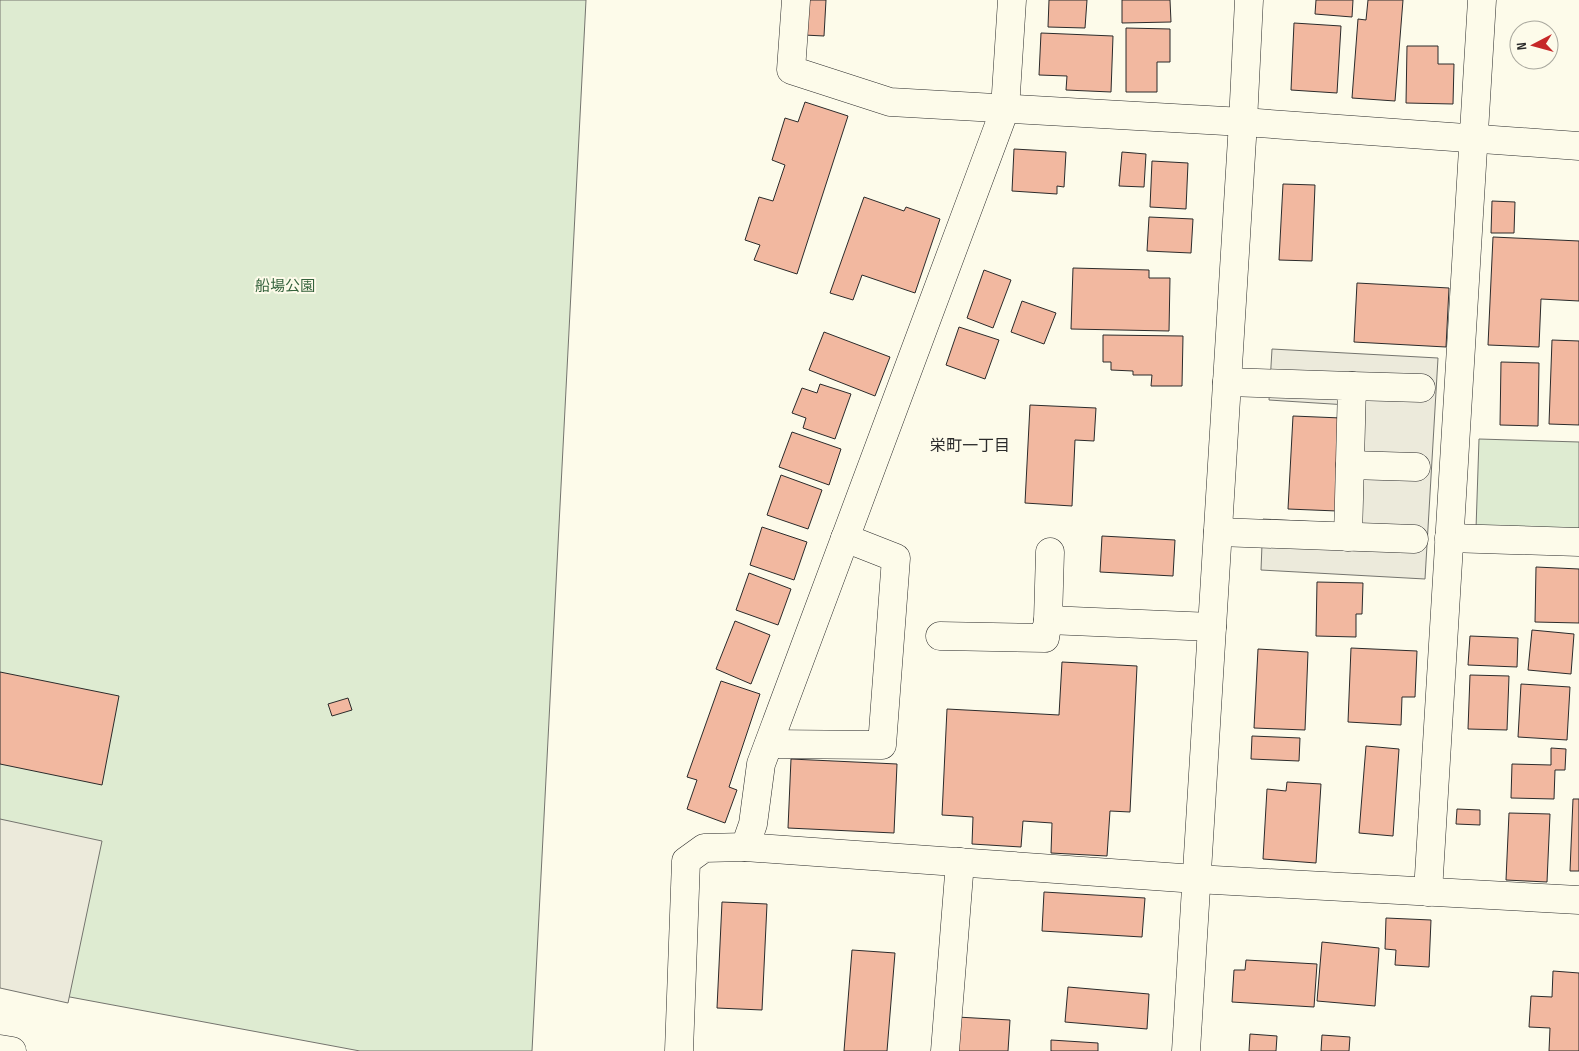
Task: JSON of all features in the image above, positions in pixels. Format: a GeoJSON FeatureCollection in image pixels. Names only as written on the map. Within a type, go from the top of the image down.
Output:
{"type":"FeatureCollection","features":[{"type":"Feature","properties":{"kind":"main road"},"geometry":{"type":"LineString","coordinates":[[796,0],[791,70],[890,102],[1243,122],[1579,146]]}},
{"type":"Feature","properties":{"kind":"main road"},"geometry":{"type":"LineString","coordinates":[[745,847],[753,824],[765,754],[1005,109],[1012,0]]}},
{"type":"Feature","properties":{"kind":"main road"},"geometry":{"type":"LineString","coordinates":[[1186,1051],[1249,0]]}},
{"type":"Feature","properties":{"kind":"main road"},"geometry":{"type":"LineString","coordinates":[[1428,892],[1482,0]]}},
{"type":"Feature","properties":{"kind":"main road"},"geometry":{"type":"LineString","coordinates":[[1227,382],[1421,388]]}},
{"type":"Feature","properties":{"kind":"main road"},"geometry":{"type":"LineString","coordinates":[[1348,537],[1352,386]]}},
{"type":"Feature","properties":{"kind":"main road"},"geometry":{"type":"LineString","coordinates":[[1350,466],[1416,467]]}},
{"type":"Feature","properties":{"kind":"main road"},"geometry":{"type":"LineString","coordinates":[[1218,532],[1414,539]]}},
{"type":"Feature","properties":{"kind":"main road"},"geometry":{"type":"LineString","coordinates":[[765,754],[882,745],[896,558],[845,538]]}},
{"type":"Feature","properties":{"kind":"main road"},"geometry":{"type":"LineString","coordinates":[[1449,538],[1579,542]]}},
{"type":"Feature","properties":{"kind":"main road"},"geometry":{"type":"LineString","coordinates":[[940,636],[1045,638],[1048,620],[1050,552]]}},
{"type":"Feature","properties":{"kind":"main road"},"geometry":{"type":"LineString","coordinates":[[1048,620],[1212,627]]}},
{"type":"Feature","properties":{"kind":"main road"},"geometry":{"type":"LineString","coordinates":[[678,1051],[686,861],[704,848],[745,847],[1196,880],[1579,900]]}},
{"type":"Feature","properties":{"kind":"main road"},"geometry":{"type":"LineString","coordinates":[[945,1051],[960,862]]}},
{"type":"Feature","properties":{"kind":"main road"},"geometry":{"type":"LineString","coordinates":[[0,1049],[12,1051]]}},
{"type":"Feature","properties":{"kind":"green space","name":"船場公園"},"geometry":{"type":"Polygon","coordinates":[[[0,0],[586,0],[532,1051],[360,1051],[0,984],[0,0]]]}},
{"type":"Feature","properties":{"kind":"green space"},"geometry":{"type":"Polygon","coordinates":[[[1479,439],[1579,442],[1579,533],[1476,529],[1479,439]]]}},
{"type":"Feature","properties":{"kind":"shaded area"},"geometry":{"type":"Polygon","coordinates":[[[1272,349],[1438,358],[1425,579],[1261,570],[1263,519],[1356,524],[1363,406],[1269,400],[1272,349]]]}},
{"type":"Feature","properties":{"kind":"shaded area"},"geometry":{"type":"Polygon","coordinates":[[[0,819],[102,841],[68,1003],[0,988],[0,819]]]}},
{"type":"Feature","properties":{"kind":"building"},"geometry":{"type":"Polygon","coordinates":[[[806,0],[826,0],[824,36],[804,35],[806,0]]]}},
{"type":"Feature","properties":{"kind":"building"},"geometry":{"type":"Polygon","coordinates":[[[1049,0],[1087,0],[1085,28],[1048,27],[1049,0]]]}},
{"type":"Feature","properties":{"kind":"building"},"geometry":{"type":"Polygon","coordinates":[[[1122,0],[1170,0],[1171,22],[1122,23],[1122,0]]]}},
{"type":"Feature","properties":{"kind":"building"},"geometry":{"type":"Polygon","coordinates":[[[1316,0],[1353,0],[1352,17],[1315,14],[1316,0]]]}},
{"type":"Feature","properties":{"kind":"building"},"geometry":{"type":"Polygon","coordinates":[[[1368,0],[1403,0],[1395,101],[1352,98],[1358,19],[1366,20],[1368,0]]]}},
{"type":"Feature","properties":{"kind":"building"},"geometry":{"type":"Polygon","coordinates":[[[1294,23],[1341,26],[1337,93],[1291,90],[1294,23]]]}},
{"type":"Feature","properties":{"kind":"building"},"geometry":{"type":"Polygon","coordinates":[[[1126,28],[1170,29],[1170,62],[1157,62],[1157,92],[1126,92],[1126,28]]]}},
{"type":"Feature","properties":{"kind":"building"},"geometry":{"type":"Polygon","coordinates":[[[1041,33],[1113,36],[1111,92],[1066,90],[1067,76],[1039,75],[1041,33]]]}},
{"type":"Feature","properties":{"kind":"building"},"geometry":{"type":"Polygon","coordinates":[[[1407,46],[1438,46],[1438,64],[1454,64],[1453,104],[1406,103],[1407,46]]]}},
{"type":"Feature","properties":{"kind":"building"},"geometry":{"type":"Polygon","coordinates":[[[805,102],[848,116],[797,274],[754,260],[760,245],[745,240],[759,197],[773,201],[785,165],[772,160],[785,118],[798,122],[805,102]]]}},
{"type":"Feature","properties":{"kind":"building"},"geometry":{"type":"Polygon","coordinates":[[[1014,149],[1066,152],[1064,187],[1057,186],[1057,194],[1012,191],[1014,149]]]}},
{"type":"Feature","properties":{"kind":"building"},"geometry":{"type":"Polygon","coordinates":[[[1122,152],[1146,154],[1144,187],[1119,186],[1122,152]]]}},
{"type":"Feature","properties":{"kind":"building"},"geometry":{"type":"Polygon","coordinates":[[[1152,161],[1188,163],[1186,209],[1150,207],[1152,161]]]}},
{"type":"Feature","properties":{"kind":"building"},"geometry":{"type":"Polygon","coordinates":[[[1283,184],[1315,185],[1312,261],[1279,260],[1283,184]]]}},
{"type":"Feature","properties":{"kind":"building"},"geometry":{"type":"Polygon","coordinates":[[[864,197],[904,211],[906,207],[940,219],[915,293],[862,275],[853,300],[830,293],[864,197]]]}},
{"type":"Feature","properties":{"kind":"building"},"geometry":{"type":"Polygon","coordinates":[[[1492,201],[1515,202],[1514,233],[1491,233],[1492,201]]]}},
{"type":"Feature","properties":{"kind":"building"},"geometry":{"type":"Polygon","coordinates":[[[1149,217],[1193,219],[1191,253],[1147,251],[1149,217]]]}},
{"type":"Feature","properties":{"kind":"building"},"geometry":{"type":"Polygon","coordinates":[[[1493,237],[1579,241],[1579,301],[1541,299],[1539,347],[1488,345],[1493,237]]]}},
{"type":"Feature","properties":{"kind":"building"},"geometry":{"type":"Polygon","coordinates":[[[1073,268],[1149,270],[1149,278],[1170,278],[1169,331],[1071,329],[1073,268]]]}},
{"type":"Feature","properties":{"kind":"building"},"geometry":{"type":"Polygon","coordinates":[[[984,270],[1011,280],[993,328],[967,318],[984,270]]]}},
{"type":"Feature","properties":{"kind":"building"},"geometry":{"type":"Polygon","coordinates":[[[1357,283],[1449,288],[1446,347],[1354,342],[1357,283]]]}},
{"type":"Feature","properties":{"kind":"building"},"geometry":{"type":"Polygon","coordinates":[[[1022,301],[1056,313],[1044,344],[1011,332],[1022,301]]]}},
{"type":"Feature","properties":{"kind":"building"},"geometry":{"type":"Polygon","coordinates":[[[959,327],[999,340],[985,379],[946,365],[959,327]]]}},
{"type":"Feature","properties":{"kind":"building"},"geometry":{"type":"Polygon","coordinates":[[[824,332],[890,357],[875,396],[809,370],[824,332]]]}},
{"type":"Feature","properties":{"kind":"building"},"geometry":{"type":"Polygon","coordinates":[[[1103,335],[1183,336],[1182,386],[1151,386],[1152,375],[1133,375],[1133,371],[1111,370],[1111,362],[1103,362],[1103,335]]]}},
{"type":"Feature","properties":{"kind":"building"},"geometry":{"type":"Polygon","coordinates":[[[1552,340],[1579,341],[1579,425],[1549,424],[1552,340]]]}},
{"type":"Feature","properties":{"kind":"building"},"geometry":{"type":"Polygon","coordinates":[[[1501,362],[1539,363],[1538,426],[1500,425],[1501,362]]]}},
{"type":"Feature","properties":{"kind":"building"},"geometry":{"type":"Polygon","coordinates":[[[820,384],[851,394],[835,439],[803,428],[806,418],[792,413],[802,388],[817,393],[820,384]]]}},
{"type":"Feature","properties":{"kind":"building"},"geometry":{"type":"Polygon","coordinates":[[[1030,405],[1096,408],[1094,441],[1075,440],[1072,506],[1025,503],[1030,405]]]}},
{"type":"Feature","properties":{"kind":"building"},"geometry":{"type":"Polygon","coordinates":[[[1293,416],[1341,418],[1337,511],[1288,509],[1293,416]]]}},
{"type":"Feature","properties":{"kind":"building"},"geometry":{"type":"Polygon","coordinates":[[[792,432],[841,449],[829,485],[779,467],[792,432]]]}},
{"type":"Feature","properties":{"kind":"building"},"geometry":{"type":"Polygon","coordinates":[[[781,475],[822,490],[808,529],[767,515],[781,475]]]}},
{"type":"Feature","properties":{"kind":"building"},"geometry":{"type":"Polygon","coordinates":[[[762,527],[807,542],[794,580],[750,565],[762,527]]]}},
{"type":"Feature","properties":{"kind":"building"},"geometry":{"type":"Polygon","coordinates":[[[1102,536],[1175,540],[1173,576],[1100,572],[1102,536]]]}},
{"type":"Feature","properties":{"kind":"building"},"geometry":{"type":"Polygon","coordinates":[[[1536,567],[1579,569],[1579,623],[1535,622],[1536,567]]]}},
{"type":"Feature","properties":{"kind":"building"},"geometry":{"type":"Polygon","coordinates":[[[749,573],[791,589],[778,625],[736,610],[749,573]]]}},
{"type":"Feature","properties":{"kind":"building"},"geometry":{"type":"Polygon","coordinates":[[[1317,582],[1363,583],[1362,614],[1356,614],[1356,637],[1316,636],[1317,582]]]}},
{"type":"Feature","properties":{"kind":"building"},"geometry":{"type":"Polygon","coordinates":[[[735,621],[770,635],[751,684],[716,669],[735,621]]]}},
{"type":"Feature","properties":{"kind":"building"},"geometry":{"type":"Polygon","coordinates":[[[1532,630],[1574,634],[1571,674],[1528,670],[1532,630]]]}},
{"type":"Feature","properties":{"kind":"building"},"geometry":{"type":"Polygon","coordinates":[[[1470,636],[1518,638],[1517,667],[1468,665],[1470,636]]]}},
{"type":"Feature","properties":{"kind":"building"},"geometry":{"type":"Polygon","coordinates":[[[1351,648],[1417,651],[1415,697],[1402,697],[1401,725],[1348,722],[1351,648]]]}},
{"type":"Feature","properties":{"kind":"building"},"geometry":{"type":"Polygon","coordinates":[[[1258,649],[1308,652],[1305,730],[1254,728],[1258,649]]]}},
{"type":"Feature","properties":{"kind":"building"},"geometry":{"type":"Polygon","coordinates":[[[1062,662],[1137,666],[1130,812],[1110,811],[1107,856],[1051,853],[1052,823],[1023,821],[1021,847],[972,844],[973,817],[942,815],[947,709],[1059,715],[1062,662]]]}},
{"type":"Feature","properties":{"kind":"building"},"geometry":{"type":"Polygon","coordinates":[[[0,672],[119,696],[102,785],[0,764],[0,672]]]}},
{"type":"Feature","properties":{"kind":"building"},"geometry":{"type":"Polygon","coordinates":[[[1470,675],[1509,676],[1507,730],[1468,729],[1470,675]]]}},
{"type":"Feature","properties":{"kind":"building"},"geometry":{"type":"Polygon","coordinates":[[[721,681],[760,694],[729,787],[737,790],[725,823],[687,809],[697,780],[687,777],[721,681]]]}},
{"type":"Feature","properties":{"kind":"building"},"geometry":{"type":"Polygon","coordinates":[[[1521,684],[1570,687],[1567,740],[1518,737],[1521,684]]]}},
{"type":"Feature","properties":{"kind":"building"},"geometry":{"type":"Polygon","coordinates":[[[348,698],[352,710],[332,716],[328,704],[348,698]]]}},
{"type":"Feature","properties":{"kind":"building"},"geometry":{"type":"Polygon","coordinates":[[[1252,736],[1300,738],[1299,761],[1251,759],[1252,736]]]}},
{"type":"Feature","properties":{"kind":"building"},"geometry":{"type":"Polygon","coordinates":[[[1366,746],[1399,749],[1393,836],[1359,833],[1366,746]]]}},
{"type":"Feature","properties":{"kind":"building"},"geometry":{"type":"Polygon","coordinates":[[[1551,748],[1566,749],[1565,770],[1555,770],[1554,799],[1511,798],[1512,764],[1551,765],[1551,748]]]}},
{"type":"Feature","properties":{"kind":"building"},"geometry":{"type":"Polygon","coordinates":[[[791,759],[897,764],[894,833],[788,828],[791,759]]]}},
{"type":"Feature","properties":{"kind":"building"},"geometry":{"type":"Polygon","coordinates":[[[1287,782],[1321,784],[1316,863],[1263,859],[1267,789],[1286,791],[1287,782]]]}},
{"type":"Feature","properties":{"kind":"building"},"geometry":{"type":"Polygon","coordinates":[[[1573,799],[1579,799],[1579,871],[1570,871],[1573,799]]]}},
{"type":"Feature","properties":{"kind":"building"},"geometry":{"type":"Polygon","coordinates":[[[1457,809],[1480,810],[1480,825],[1456,824],[1457,809]]]}},
{"type":"Feature","properties":{"kind":"building"},"geometry":{"type":"Polygon","coordinates":[[[1509,813],[1550,814],[1547,882],[1506,880],[1509,813]]]}},
{"type":"Feature","properties":{"kind":"building"},"geometry":{"type":"Polygon","coordinates":[[[1044,892],[1145,898],[1142,937],[1042,931],[1044,892]]]}},
{"type":"Feature","properties":{"kind":"building"},"geometry":{"type":"Polygon","coordinates":[[[722,902],[767,904],[762,1010],[717,1008],[722,902]]]}},
{"type":"Feature","properties":{"kind":"building"},"geometry":{"type":"Polygon","coordinates":[[[1386,918],[1431,920],[1429,967],[1395,965],[1396,950],[1385,949],[1386,918]]]}},
{"type":"Feature","properties":{"kind":"building"},"geometry":{"type":"Polygon","coordinates":[[[1322,942],[1379,948],[1375,1006],[1317,1001],[1322,942]]]}},
{"type":"Feature","properties":{"kind":"building"},"geometry":{"type":"Polygon","coordinates":[[[852,950],[895,953],[887,1051],[844,1051],[852,950]]]}},
{"type":"Feature","properties":{"kind":"building"},"geometry":{"type":"Polygon","coordinates":[[[1246,960],[1317,964],[1314,1007],[1232,1002],[1234,970],[1245,970],[1246,960]]]}},
{"type":"Feature","properties":{"kind":"building"},"geometry":{"type":"Polygon","coordinates":[[[1553,971],[1579,973],[1579,1051],[1549,1051],[1550,1028],[1529,1027],[1531,996],[1552,997],[1553,971]]]}},
{"type":"Feature","properties":{"kind":"building"},"geometry":{"type":"Polygon","coordinates":[[[1068,987],[1149,994],[1147,1029],[1065,1022],[1068,987]]]}},
{"type":"Feature","properties":{"kind":"building"},"geometry":{"type":"Polygon","coordinates":[[[957,1017],[1010,1020],[1008,1051],[955,1051],[957,1017]]]}},
{"type":"Feature","properties":{"kind":"building"},"geometry":{"type":"Polygon","coordinates":[[[1250,1034],[1277,1036],[1276,1051],[1249,1051],[1250,1034]]]}},
{"type":"Feature","properties":{"kind":"building"},"geometry":{"type":"Polygon","coordinates":[[[1322,1035],[1350,1037],[1349,1051],[1321,1051],[1322,1035]]]}},
{"type":"Feature","properties":{"kind":"building"},"geometry":{"type":"Polygon","coordinates":[[[1051,1040],[1098,1043],[1098,1051],[1051,1051],[1051,1040]]]}},
{"type":"Feature","properties":{"kind":"district","name":"栄町一丁目"},"geometry":{"type":"Point","coordinates":[970,445]}}]}
